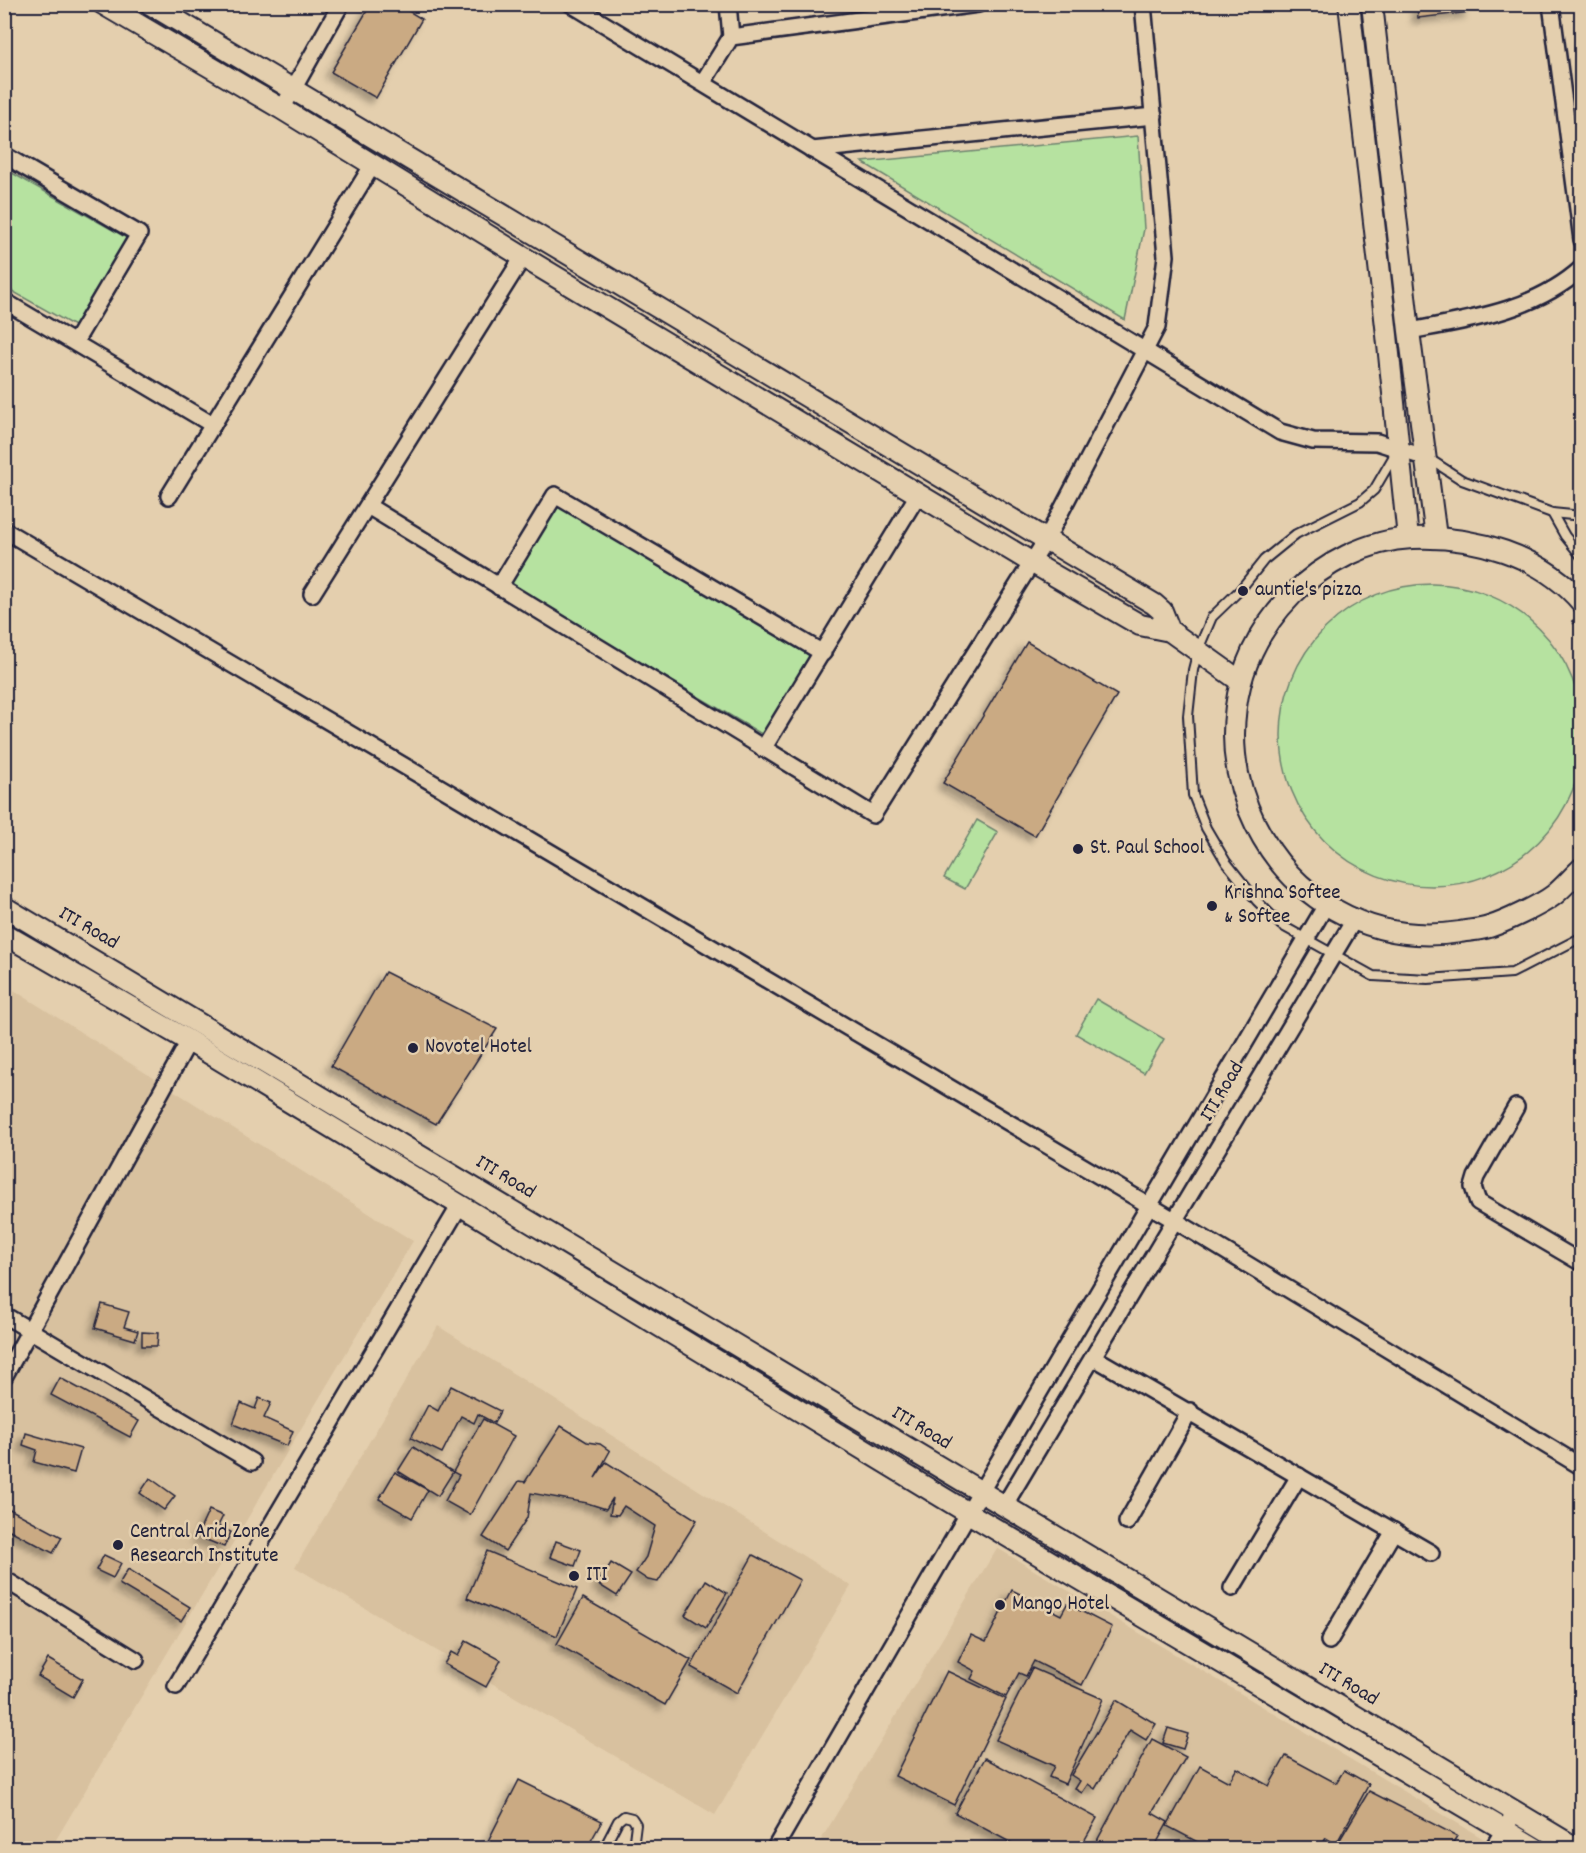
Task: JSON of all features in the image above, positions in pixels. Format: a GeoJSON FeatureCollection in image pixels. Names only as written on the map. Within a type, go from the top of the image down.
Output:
{"type":"FeatureCollection","features":[{"type":"Feature","properties":{"kind":"street"},"geometry":{"type":"LineString","coordinates":[[103,4],[282,109],[523,258],[1031,562],[1140,625],[1170,631],[1240,681]]}},
{"type":"Feature","properties":{"kind":"street"},"geometry":{"type":"LineString","coordinates":[[150,4],[293,88],[531,234],[1154,604],[1162,611],[1170,631]]}},
{"type":"Feature","properties":{"kind":"street"},"geometry":{"type":"LineString","coordinates":[[282,109],[341,4]]}},
{"type":"Feature","properties":{"kind":"street"},"geometry":{"type":"LineString","coordinates":[[571,4],[1280,432],[1313,441],[1377,442],[1427,458]]}},
{"type":"Feature","properties":{"kind":"street"},"geometry":{"type":"LineString","coordinates":[[703,82],[731,37],[728,4]]}},
{"type":"Feature","properties":{"kind":"street"},"geometry":{"type":"LineString","coordinates":[[731,37],[978,4]]}},
{"type":"Feature","properties":{"kind":"street"},"geometry":{"type":"LineString","coordinates":[[368,506],[873,815],[1046,540],[1157,327],[1166,256],[1143,4]]}},
{"type":"Feature","properties":{"kind":"street"},"geometry":{"type":"LineString","coordinates":[[1349,4],[1408,538]]}},
{"type":"Feature","properties":{"kind":"street"},"geometry":{"type":"LineString","coordinates":[[1372,4],[1409,331],[1436,537]]}},
{"type":"Feature","properties":{"kind":"street"},"geometry":{"type":"LineString","coordinates":[[1551,4],[1581,240]]}},
{"type":"Feature","properties":{"kind":"street"},"geometry":{"type":"LineString","coordinates":[[812,150],[1154,116]]}},
{"type":"Feature","properties":{"kind":"street"},"geometry":{"type":"LineString","coordinates":[[4,155],[139,234],[75,342]]}},
{"type":"Feature","properties":{"kind":"street"},"geometry":{"type":"LineString","coordinates":[[169,496],[372,166]]}},
{"type":"Feature","properties":{"kind":"street"},"geometry":{"type":"LineString","coordinates":[[312,594],[523,258]]}},
{"type":"Feature","properties":{"kind":"street"},"geometry":{"type":"LineString","coordinates":[[1409,331],[1484,317],[1562,285],[1581,268]]}},
{"type":"Feature","properties":{"kind":"street"},"geometry":{"type":"LineString","coordinates":[[4,301],[213,424]]}},
{"type":"Feature","properties":{"kind":"street"},"geometry":{"type":"LineString","coordinates":[[763,749],[919,493]]}},
{"type":"Feature","properties":{"kind":"street"},"geometry":{"type":"LineString","coordinates":[[499,587],[555,495],[823,653]]}},
{"type":"Feature","properties":{"kind":"street"},"geometry":{"type":"LineString","coordinates":[[4,530],[1148,1207],[1174,1220],[1581,1467]]}},
{"type":"Feature","properties":{"kind":"street"},"geometry":{"type":"LineString","coordinates":[[1576,861],[1552,896],[1489,927],[1435,935],[1396,932],[1354,920],[1314,897],[1264,843],[1236,775],[1232,721],[1240,681],[1254,644],[1276,611],[1304,583],[1336,561],[1364,548],[1408,538],[1436,537],[1468,540],[1535,564],[1577,603]]}},
{"type":"Feature","properties":{"kind":"street","name":"ITI Road"},"geometry":{"type":"LineString","coordinates":[[980,1493],[1326,905]]}},
{"type":"Feature","properties":{"kind":"street","name":"ITI Road"},"geometry":{"type":"LineString","coordinates":[[4,908],[211,1029],[980,1493],[1576,1848]]}},
{"type":"Feature","properties":{"kind":"street","name":"ITI Road"},"geometry":{"type":"LineString","coordinates":[[1004,1506],[1354,920]]}},
{"type":"Feature","properties":{"kind":"street"},"geometry":{"type":"LineString","coordinates":[[4,934],[189,1041],[970,1514],[1534,1848]]}},
{"type":"Feature","properties":{"kind":"street"},"geometry":{"type":"LineString","coordinates":[[4,1377],[189,1041]]}},
{"type":"Feature","properties":{"kind":"street"},"geometry":{"type":"LineString","coordinates":[[1516,1107],[1476,1177],[1474,1194],[1478,1202],[1581,1262]]}},
{"type":"Feature","properties":{"kind":"street"},"geometry":{"type":"LineString","coordinates":[[176,1686],[460,1205]]}},
{"type":"Feature","properties":{"kind":"street"},"geometry":{"type":"LineString","coordinates":[[4,1315],[252,1462]]}},
{"type":"Feature","properties":{"kind":"street"},"geometry":{"type":"LineString","coordinates":[[1093,1357],[1190,1411],[1431,1553]]}},
{"type":"Feature","properties":{"kind":"street"},"geometry":{"type":"LineString","coordinates":[[1127,1522],[1190,1411]]}},
{"type":"Feature","properties":{"kind":"street"},"geometry":{"type":"LineString","coordinates":[[1232,1588],[1299,1476]]}},
{"type":"Feature","properties":{"kind":"street"},"geometry":{"type":"LineString","coordinates":[[776,1848],[980,1493]]}},
{"type":"Feature","properties":{"kind":"street"},"geometry":{"type":"LineString","coordinates":[[1329,1641],[1394,1532]]}},
{"type":"Feature","properties":{"kind":"street"},"geometry":{"type":"LineString","coordinates":[[4,1579],[136,1660]]}},
{"type":"Feature","properties":{"kind":"street"},"geometry":{"type":"LineString","coordinates":[[1493,1848],[1515,1812]]}},
{"type":"Feature","properties":{"kind":"lane"},"geometry":{"type":"LineString","coordinates":[[1399,448],[1374,490],[1360,502],[1296,534],[1263,560],[1240,590],[1212,617],[1198,650],[1188,716],[1193,795],[1206,828],[1226,862],[1257,901],[1281,925],[1373,976],[1428,979],[1512,973],[1581,936]]}},
{"type":"Feature","properties":{"kind":"lane"},"geometry":{"type":"LineString","coordinates":[[1427,458],[1462,480],[1552,513],[1581,516]]}},
{"type":"Feature","properties":{"kind":"lane"},"geometry":{"type":"LineString","coordinates":[[1552,513],[1565,536],[1581,557]]}},
{"type":"Feature","properties":{"kind":"lane"},"geometry":{"type":"LineString","coordinates":[[604,1848],[618,1821],[624,1816],[632,1818],[636,1824],[633,1848]]}},
{"type":"Feature","properties":{"kind":"path"},"geometry":{"type":"LineString","coordinates":[[1577,603],[1581,633]]}},
{"type":"Feature","properties":{"kind":"path"},"geometry":{"type":"LineString","coordinates":[[1576,861],[1581,839]]}},
{"type":"Feature","properties":{"kind":"shaded area","name":"Central Arid Zone Research Institute"},"geometry":{"type":"Polygon","coordinates":[[[4,984],[413,1241],[51,1848],[5,1848],[4,984]]]}},
{"type":"Feature","properties":{"kind":"shaded area","name":"ITI"},"geometry":{"type":"Polygon","coordinates":[[[438,1326],[851,1586],[715,1815],[295,1567],[438,1326]]]}},
{"type":"Feature","properties":{"kind":"shaded area"},"geometry":{"type":"Polygon","coordinates":[[[997,1548],[1499,1848],[816,1848],[997,1548]]]}},
{"type":"Feature","properties":{"kind":"green space"},"geometry":{"type":"Polygon","coordinates":[[[1138,136],[1144,229],[1125,320],[862,162],[1138,136]]]}},
{"type":"Feature","properties":{"kind":"green space"},"geometry":{"type":"Polygon","coordinates":[[[5,169],[127,238],[76,327],[5,287],[5,169]]]}},
{"type":"Feature","properties":{"kind":"green space"},"geometry":{"type":"Polygon","coordinates":[[[555,504],[812,657],[765,736],[508,584],[555,504]]]}},
{"type":"Feature","properties":{"kind":"green space"},"geometry":{"type":"Polygon","coordinates":[[[1432,584],[1461,587],[1490,596],[1516,610],[1539,628],[1557,651],[1571,677],[1580,706],[1583,735],[1580,764],[1571,793],[1557,819],[1539,842],[1516,860],[1490,874],[1461,883],[1432,886],[1403,883],[1374,874],[1348,860],[1325,842],[1307,819],[1293,793],[1284,764],[1281,735],[1284,706],[1293,677],[1307,651],[1325,628],[1348,610],[1374,596],[1403,587],[1432,584]]]}},
{"type":"Feature","properties":{"kind":"green space"},"geometry":{"type":"Polygon","coordinates":[[[977,820],[998,832],[965,889],[944,878],[977,820]]]}},
{"type":"Feature","properties":{"kind":"green space"},"geometry":{"type":"Polygon","coordinates":[[[1096,999],[1164,1039],[1144,1073],[1076,1034],[1096,999]]]}},
{"type":"Feature","properties":{"kind":"building"},"geometry":{"type":"Polygon","coordinates":[[[371,4],[397,4],[422,19],[376,98],[331,72],[371,4]]]}},
{"type":"Feature","properties":{"kind":"building"},"geometry":{"type":"Polygon","coordinates":[[[1417,4],[1469,4],[1470,12],[1418,18],[1417,4]]]}},
{"type":"Feature","properties":{"kind":"building"},"geometry":{"type":"Polygon","coordinates":[[[1027,642],[1117,695],[1035,836],[943,783],[1027,642]]]}},
{"type":"Feature","properties":{"kind":"building","name":"Novotel Hotel"},"geometry":{"type":"Polygon","coordinates":[[[385,972],[497,1029],[436,1124],[331,1066],[385,972]]]}},
{"type":"Feature","properties":{"kind":"building"},"geometry":{"type":"Polygon","coordinates":[[[102,1304],[129,1312],[124,1327],[138,1331],[135,1340],[95,1328],[102,1304]]]}},
{"type":"Feature","properties":{"kind":"building"},"geometry":{"type":"Polygon","coordinates":[[[142,1332],[158,1333],[157,1346],[142,1346],[142,1332]]]}},
{"type":"Feature","properties":{"kind":"building"},"geometry":{"type":"Polygon","coordinates":[[[60,1378],[139,1421],[130,1437],[51,1395],[60,1378]]]}},
{"type":"Feature","properties":{"kind":"building"},"geometry":{"type":"Polygon","coordinates":[[[451,1386],[500,1411],[494,1423],[478,1414],[474,1423],[461,1416],[442,1453],[411,1438],[428,1405],[438,1411],[451,1386]]]}},
{"type":"Feature","properties":{"kind":"building"},"geometry":{"type":"Polygon","coordinates":[[[259,1398],[271,1403],[264,1418],[293,1431],[287,1446],[233,1424],[241,1403],[255,1409],[259,1398]]]}},
{"type":"Feature","properties":{"kind":"building"},"geometry":{"type":"Polygon","coordinates":[[[483,1419],[514,1436],[470,1515],[445,1501],[459,1475],[453,1472],[483,1419]]]}},
{"type":"Feature","properties":{"kind":"building"},"geometry":{"type":"Polygon","coordinates":[[[561,1426],[587,1442],[600,1444],[610,1451],[595,1478],[606,1462],[697,1520],[658,1582],[648,1580],[636,1572],[646,1557],[655,1526],[624,1506],[618,1515],[610,1514],[613,1498],[606,1509],[587,1503],[531,1493],[527,1518],[505,1551],[483,1537],[519,1481],[525,1482],[561,1426]]]}},
{"type":"Feature","properties":{"kind":"building"},"geometry":{"type":"Polygon","coordinates":[[[26,1433],[81,1449],[74,1473],[34,1462],[37,1450],[23,1445],[26,1433]]]}},
{"type":"Feature","properties":{"kind":"building"},"geometry":{"type":"Polygon","coordinates":[[[413,1447],[453,1472],[438,1496],[398,1471],[413,1447]]]}},
{"type":"Feature","properties":{"kind":"building"},"geometry":{"type":"Polygon","coordinates":[[[395,1472],[428,1490],[412,1518],[379,1499],[395,1472]]]}},
{"type":"Feature","properties":{"kind":"building"},"geometry":{"type":"Polygon","coordinates":[[[150,1478],[175,1496],[164,1510],[140,1493],[150,1478]]]}},
{"type":"Feature","properties":{"kind":"building"},"geometry":{"type":"Polygon","coordinates":[[[4,1506],[62,1537],[53,1553],[4,1527],[4,1506]]]}},
{"type":"Feature","properties":{"kind":"building"},"geometry":{"type":"Polygon","coordinates":[[[209,1510],[223,1516],[218,1526],[231,1532],[224,1547],[197,1536],[209,1510]]]}},
{"type":"Feature","properties":{"kind":"building"},"geometry":{"type":"Polygon","coordinates":[[[556,1541],[581,1550],[575,1566],[550,1557],[556,1541]]]}},
{"type":"Feature","properties":{"kind":"building"},"geometry":{"type":"Polygon","coordinates":[[[487,1551],[577,1589],[557,1636],[467,1598],[487,1551]]]}},
{"type":"Feature","properties":{"kind":"building"},"geometry":{"type":"Polygon","coordinates":[[[104,1555],[121,1563],[113,1578],[96,1570],[104,1555]]]}},
{"type":"Feature","properties":{"kind":"building"},"geometry":{"type":"Polygon","coordinates":[[[753,1555],[800,1580],[737,1693],[691,1667],[753,1555]]]}},
{"type":"Feature","properties":{"kind":"building"},"geometry":{"type":"Polygon","coordinates":[[[611,1563],[631,1575],[617,1596],[598,1584],[611,1563]]]}},
{"type":"Feature","properties":{"kind":"building"},"geometry":{"type":"Polygon","coordinates":[[[128,1569],[190,1607],[181,1621],[119,1584],[128,1569]]]}},
{"type":"Feature","properties":{"kind":"building"},"geometry":{"type":"Polygon","coordinates":[[[706,1580],[727,1593],[706,1628],[685,1615],[706,1580]]]}},
{"type":"Feature","properties":{"kind":"building"},"geometry":{"type":"Polygon","coordinates":[[[1012,1590],[1061,1615],[1067,1604],[1112,1627],[1082,1685],[1034,1661],[1026,1676],[1019,1673],[1006,1697],[971,1679],[975,1671],[958,1662],[971,1635],[986,1642],[1012,1590]]]}},
{"type":"Feature","properties":{"kind":"building"},"geometry":{"type":"Polygon","coordinates":[[[583,1598],[691,1660],[665,1705],[557,1644],[583,1598]]]}},
{"type":"Feature","properties":{"kind":"building"},"geometry":{"type":"Polygon","coordinates":[[[466,1641],[501,1660],[486,1687],[444,1664],[451,1652],[458,1656],[466,1641]]]}},
{"type":"Feature","properties":{"kind":"building"},"geometry":{"type":"Polygon","coordinates":[[[48,1659],[83,1679],[73,1697],[38,1676],[48,1659]]]}},
{"type":"Feature","properties":{"kind":"building"},"geometry":{"type":"Polygon","coordinates":[[[1032,1668],[1103,1699],[1065,1784],[1049,1777],[1054,1766],[996,1740],[1032,1668]]]}},
{"type":"Feature","properties":{"kind":"building"},"geometry":{"type":"Polygon","coordinates":[[[947,1671],[1006,1699],[954,1805],[895,1776],[947,1671]]]}},
{"type":"Feature","properties":{"kind":"building"},"geometry":{"type":"Polygon","coordinates":[[[1116,1700],[1156,1724],[1146,1740],[1130,1730],[1095,1789],[1088,1784],[1082,1793],[1075,1789],[1080,1781],[1071,1775],[1116,1700]]]}},
{"type":"Feature","properties":{"kind":"building"},"geometry":{"type":"Polygon","coordinates":[[[1168,1728],[1188,1734],[1183,1749],[1163,1743],[1168,1728]]]}},
{"type":"Feature","properties":{"kind":"building"},"geometry":{"type":"Polygon","coordinates":[[[1152,1739],[1186,1757],[1152,1813],[1168,1822],[1154,1848],[1137,1848],[1131,1845],[1129,1848],[1093,1848],[1152,1739]]]}},
{"type":"Feature","properties":{"kind":"building"},"geometry":{"type":"Polygon","coordinates":[[[1286,1756],[1336,1783],[1344,1770],[1369,1784],[1336,1844],[1326,1838],[1320,1848],[1209,1848],[1167,1826],[1200,1766],[1229,1782],[1237,1768],[1269,1786],[1286,1756]]]}},
{"type":"Feature","properties":{"kind":"building"},"geometry":{"type":"Polygon","coordinates":[[[985,1758],[1097,1818],[1083,1843],[1093,1848],[1021,1848],[955,1813],[985,1758]]]}},
{"type":"Feature","properties":{"kind":"building"},"geometry":{"type":"Polygon","coordinates":[[[519,1780],[602,1821],[587,1848],[502,1848],[488,1841],[519,1780]]]}},
{"type":"Feature","properties":{"kind":"building"},"geometry":{"type":"Polygon","coordinates":[[[1369,1791],[1457,1836],[1450,1848],[1335,1848],[1369,1791]]]}},
{"type":"Feature","properties":{"kind":"place","name":"auntie's pizza"},"geometry":{"type":"Point","coordinates":[1243,591]}},
{"type":"Feature","properties":{"kind":"place","name":"St. Paul School"},"geometry":{"type":"Point","coordinates":[1078,849]}},
{"type":"Feature","properties":{"kind":"place","name":"Krishna Softee & Softee"},"geometry":{"type":"Point","coordinates":[1212,906]}},
{"type":"Feature","properties":{"kind":"place","name":"Novotel Hotel"},"geometry":{"type":"Point","coordinates":[413,1048]}},
{"type":"Feature","properties":{"kind":"place","name":"Central Arid Zone Research Institute"},"geometry":{"type":"Point","coordinates":[118,1545]}},
{"type":"Feature","properties":{"kind":"place","name":"ITI"},"geometry":{"type":"Point","coordinates":[574,1576]}},
{"type":"Feature","properties":{"kind":"place","name":"Mango Hotel"},"geometry":{"type":"Point","coordinates":[1000,1605]}}]}
